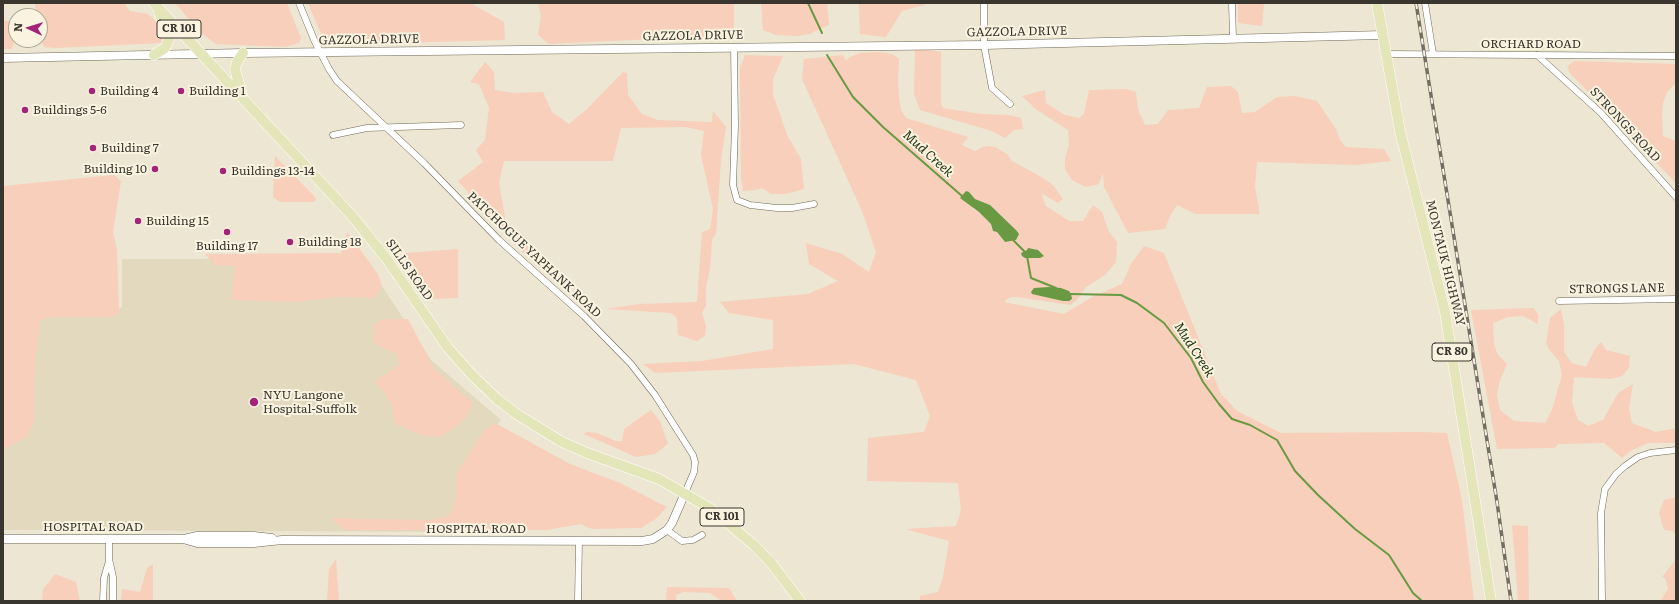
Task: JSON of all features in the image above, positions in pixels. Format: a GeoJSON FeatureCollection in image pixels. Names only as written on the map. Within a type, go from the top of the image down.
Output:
{"type":"FeatureCollection","features":[{"type":"Feature","properties":{"kind":"main road","name":"MONTAUK HIGHWAY"},"geometry":{"type":"LineString","coordinates":[[1377,3],[1406,154],[1436,270],[1445,312],[1491,601]]}},
{"type":"Feature","properties":{"kind":"main road","name":"SILLS ROAD"},"geometry":{"type":"LineString","coordinates":[[155,4],[337,199],[368,235],[399,276],[448,348],[472,375],[497,399],[523,419],[562,442],[587,453],[644,473],[685,492]]}},
{"type":"Feature","properties":{"kind":"main road"},"geometry":{"type":"LineString","coordinates":[[154,55],[165,48],[169,39],[168,32],[155,4]]}},
{"type":"Feature","properties":{"kind":"main road"},"geometry":{"type":"LineString","coordinates":[[243,53],[237,62],[235,69],[244,99]]}},
{"type":"Feature","properties":{"kind":"main road","name":"CR 101"},"geometry":{"type":"LineString","coordinates":[[685,492],[711,509],[747,539],[772,564],[800,601]]}},
{"type":"Feature","properties":{"kind":"street","name":"PATCHOGUE YAPHANK ROAD"},"geometry":{"type":"LineString","coordinates":[[298,3],[329,69],[337,80],[424,163],[499,240],[584,316],[631,364],[655,395],[693,455],[695,464],[694,472],[685,492]]}},
{"type":"Feature","properties":{"kind":"street"},"geometry":{"type":"LineString","coordinates":[[984,3],[984,45],[992,88],[1010,104]]}},
{"type":"Feature","properties":{"kind":"street"},"geometry":{"type":"LineString","coordinates":[[1232,3],[1233,39]]}},
{"type":"Feature","properties":{"kind":"street"},"geometry":{"type":"LineString","coordinates":[[1425,3],[1433,54]]}},
{"type":"Feature","properties":{"kind":"street","name":"GAZZOLA DRIVE"},"geometry":{"type":"LineString","coordinates":[[3,58],[243,53],[984,45],[1383,35]]}},
{"type":"Feature","properties":{"kind":"street"},"geometry":{"type":"LineString","coordinates":[[734,47],[735,126],[733,185],[737,200],[750,205],[777,208],[792,208],[814,204]]}},
{"type":"Feature","properties":{"kind":"street","name":"ORCHARD ROAD"},"geometry":{"type":"LineString","coordinates":[[1386,54],[1676,56]]}},
{"type":"Feature","properties":{"kind":"street","name":"STRONGS ROAD"},"geometry":{"type":"LineString","coordinates":[[1537,55],[1601,113],[1676,197]]}},
{"type":"Feature","properties":{"kind":"street"},"geometry":{"type":"LineString","coordinates":[[333,135],[367,128],[461,125]]}},
{"type":"Feature","properties":{"kind":"street","name":"STRONGS LANE"},"geometry":{"type":"LineString","coordinates":[[1559,301],[1676,299]]}},
{"type":"Feature","properties":{"kind":"street"},"geometry":{"type":"LineString","coordinates":[[1602,601],[1601,513],[1605,489],[1616,474],[1638,457],[1650,453],[1676,450]]}},
{"type":"Feature","properties":{"kind":"street"},"geometry":{"type":"LineString","coordinates":[[685,492],[672,523],[667,530],[682,541],[693,540],[702,535]]}},
{"type":"Feature","properties":{"kind":"street","name":"HOSPITAL ROAD"},"geometry":{"type":"LineString","coordinates":[[3,539],[183,539],[197,543],[254,543],[282,540],[579,541],[648,540],[659,536],[667,530]]}},
{"type":"Feature","properties":{"kind":"street"},"geometry":{"type":"LineString","coordinates":[[109,539],[109,559],[113,577],[113,601]]}},
{"type":"Feature","properties":{"kind":"street"},"geometry":{"type":"LineString","coordinates":[[578,601],[579,541]]}},
{"type":"Feature","properties":{"kind":"street"},"geometry":{"type":"LineString","coordinates":[[103,601],[104,578],[109,559]]}},
{"type":"Feature","properties":{"kind":"street"},"geometry":{"type":"LineString","coordinates":[[103,590],[113,590]]}},
{"type":"Feature","properties":{"kind":"shaded area"},"geometry":{"type":"Polygon","coordinates":[[[35,3],[124,3],[130,11],[148,14],[163,28],[162,43],[48,47],[48,8],[35,8],[35,3]]]}},
{"type":"Feature","properties":{"kind":"shaded area"},"geometry":{"type":"Polygon","coordinates":[[[175,3],[287,3],[301,38],[299,43],[285,47],[216,44],[201,33],[175,3]]]}},
{"type":"Feature","properties":{"kind":"shaded area"},"geometry":{"type":"Polygon","coordinates":[[[308,3],[474,3],[474,5],[504,22],[505,40],[334,45],[324,41],[308,3]]]}},
{"type":"Feature","properties":{"kind":"shaded area"},"geometry":{"type":"Polygon","coordinates":[[[538,3],[734,3],[734,39],[653,39],[549,44],[538,35],[541,16],[538,3]]]}},
{"type":"Feature","properties":{"kind":"shaded area"},"geometry":{"type":"Polygon","coordinates":[[[761,3],[827,3],[829,25],[809,34],[797,36],[776,35],[763,30],[761,3]]]}},
{"type":"Feature","properties":{"kind":"shaded area"},"geometry":{"type":"Polygon","coordinates":[[[859,3],[925,3],[925,5],[902,11],[886,37],[860,34],[859,3]]]}},
{"type":"Feature","properties":{"kind":"shaded area"},"geometry":{"type":"Polygon","coordinates":[[[1238,3],[1264,3],[1262,26],[1238,23],[1238,3]]]}},
{"type":"Feature","properties":{"kind":"shaded area"},"geometry":{"type":"Polygon","coordinates":[[[3,21],[8,21],[8,48],[12,48],[3,49],[3,21]]]}},
{"type":"Feature","properties":{"kind":"shaded area"},"geometry":{"type":"Polygon","coordinates":[[[915,48],[941,52],[941,104],[943,108],[981,114],[1009,115],[1021,118],[1023,129],[1014,130],[1005,138],[992,131],[920,110],[914,94],[915,48]]]}},
{"type":"Feature","properties":{"kind":"shaded area"},"geometry":{"type":"Polygon","coordinates":[[[879,52],[892,54],[899,59],[899,97],[901,110],[906,118],[968,137],[962,145],[975,151],[986,146],[995,147],[1007,154],[1012,161],[1053,185],[1063,199],[1058,203],[1041,193],[1046,206],[1069,221],[1083,221],[1093,205],[1102,212],[1109,232],[1117,242],[1116,262],[1105,275],[1086,287],[1077,300],[1070,305],[1017,297],[1010,297],[1004,302],[1064,314],[1092,297],[1122,284],[1131,264],[1144,246],[1164,253],[1221,394],[1237,411],[1281,433],[1447,433],[1462,500],[1474,601],[920,601],[920,596],[938,592],[943,577],[949,541],[905,529],[956,526],[961,510],[958,483],[867,481],[868,438],[924,432],[930,416],[916,380],[854,364],[655,373],[643,364],[702,361],[773,349],[773,320],[729,313],[720,302],[808,294],[838,281],[809,264],[806,243],[842,254],[869,272],[876,252],[862,211],[802,79],[804,59],[843,55],[846,61],[850,57],[860,53],[879,52]],[[969,192],[973,209],[979,212],[991,224],[993,231],[997,232],[1005,242],[1016,230],[990,205],[975,199],[969,192]]]}},
{"type":"Feature","properties":{"kind":"shaded area"},"geometry":{"type":"Polygon","coordinates":[[[745,55],[783,56],[773,79],[773,95],[788,137],[801,159],[804,189],[785,194],[771,194],[762,188],[743,191],[741,176],[740,68],[745,55]]]}},
{"type":"Feature","properties":{"kind":"shaded area"},"geometry":{"type":"Polygon","coordinates":[[[1574,61],[1676,64],[1676,83],[1667,92],[1663,103],[1662,117],[1663,136],[1676,141],[1676,183],[1569,72],[1568,66],[1574,61]]]}},
{"type":"Feature","properties":{"kind":"shaded area"},"geometry":{"type":"Polygon","coordinates":[[[485,62],[494,72],[495,90],[513,93],[543,92],[552,112],[569,124],[586,110],[623,72],[627,73],[628,95],[642,114],[658,120],[712,122],[713,111],[726,127],[721,160],[716,233],[712,240],[710,269],[706,286],[706,305],[702,313],[706,326],[705,336],[697,341],[678,335],[677,318],[671,313],[606,309],[639,304],[697,302],[702,232],[710,229],[713,209],[701,155],[704,131],[685,127],[621,128],[613,161],[504,161],[499,183],[506,223],[527,238],[532,253],[523,253],[458,181],[483,162],[476,150],[485,140],[489,108],[479,84],[470,82],[485,62]]]}},
{"type":"Feature","properties":{"kind":"shaded area"},"geometry":{"type":"Polygon","coordinates":[[[1231,86],[1238,92],[1242,113],[1255,112],[1277,97],[1295,96],[1317,101],[1336,129],[1340,140],[1346,147],[1384,149],[1391,161],[1356,165],[1257,162],[1255,187],[1260,214],[1196,214],[1177,205],[1170,216],[1165,229],[1128,233],[1104,187],[1103,173],[1099,184],[1086,187],[1072,180],[1065,169],[1065,158],[1069,145],[1068,130],[1037,110],[1022,96],[1045,90],[1046,103],[1065,115],[1079,118],[1084,114],[1089,90],[1127,89],[1136,92],[1138,109],[1145,125],[1158,124],[1168,110],[1199,108],[1207,87],[1231,86]]]}},
{"type":"Feature","properties":{"kind":"shaded area"},"geometry":{"type":"Polygon","coordinates":[[[275,156],[316,198],[315,202],[280,202],[273,197],[275,156]]]}},
{"type":"Feature","properties":{"kind":"shaded area"},"geometry":{"type":"Polygon","coordinates":[[[114,175],[121,181],[113,232],[117,250],[119,314],[111,317],[48,317],[40,321],[35,366],[34,420],[28,436],[3,450],[3,186],[114,175]]]}},
{"type":"Feature","properties":{"kind":"shaded area"},"geometry":{"type":"Polygon","coordinates":[[[966,191],[969,192],[975,199],[990,205],[1016,230],[1019,234],[1016,240],[1005,242],[997,232],[993,231],[991,224],[979,212],[960,198],[966,191]]]}},
{"type":"Feature","properties":{"kind":"shaded area"},"geometry":{"type":"Polygon","coordinates":[[[347,232],[378,274],[381,287],[376,298],[336,297],[297,302],[231,300],[235,266],[215,265],[205,254],[341,253],[347,232]]]}},
{"type":"Feature","properties":{"kind":"shaded area"},"geometry":{"type":"Polygon","coordinates":[[[1028,248],[1038,250],[1044,256],[1040,258],[1025,258],[1021,253],[1028,248]]]}},
{"type":"Feature","properties":{"kind":"shaded area"},"geometry":{"type":"Polygon","coordinates":[[[458,249],[458,298],[430,299],[405,253],[458,249]]]}},
{"type":"Feature","properties":{"kind":"shaded area","name":"NYU Langone Hospital-Suffolk"},"geometry":{"type":"Polygon","coordinates":[[[122,259],[364,259],[431,360],[501,420],[460,473],[457,532],[3,530],[3,444],[33,318],[112,312],[122,307],[122,259]]]}},
{"type":"Feature","properties":{"kind":"shaded area"},"geometry":{"type":"Polygon","coordinates":[[[1034,288],[1061,288],[1069,291],[1072,299],[1069,301],[1063,301],[1032,294],[1031,292],[1034,288]]]}},
{"type":"Feature","properties":{"kind":"shaded area"},"geometry":{"type":"Polygon","coordinates":[[[1533,308],[1538,314],[1538,324],[1523,316],[1508,317],[1493,323],[1494,345],[1498,355],[1507,364],[1500,380],[1497,395],[1500,410],[1514,421],[1545,423],[1552,410],[1562,375],[1559,361],[1550,351],[1546,343],[1550,318],[1561,309],[1564,324],[1564,352],[1572,363],[1586,367],[1595,349],[1601,342],[1606,350],[1630,356],[1629,368],[1622,376],[1610,379],[1574,377],[1572,402],[1578,420],[1588,426],[1603,420],[1618,393],[1633,384],[1629,408],[1632,423],[1656,432],[1676,428],[1676,443],[1648,443],[1630,451],[1622,458],[1604,443],[1558,444],[1555,448],[1497,449],[1471,310],[1533,308]]]}},
{"type":"Feature","properties":{"kind":"shaded area"},"geometry":{"type":"Polygon","coordinates":[[[387,319],[408,319],[434,368],[472,402],[468,415],[456,427],[440,437],[423,436],[396,424],[392,406],[386,394],[375,383],[380,377],[400,365],[396,354],[373,342],[374,325],[379,321],[387,319]]]}},
{"type":"Feature","properties":{"kind":"shaded area"},"geometry":{"type":"Polygon","coordinates":[[[651,410],[660,421],[668,444],[655,454],[636,457],[584,434],[587,432],[597,433],[616,441],[622,441],[624,429],[651,410]]]}},
{"type":"Feature","properties":{"kind":"shaded area"},"geometry":{"type":"Polygon","coordinates":[[[492,424],[499,425],[570,464],[620,483],[667,507],[657,518],[641,528],[592,529],[581,524],[547,530],[345,530],[331,518],[429,520],[447,517],[451,513],[456,496],[456,474],[483,432],[492,424]]]}},
{"type":"Feature","properties":{"kind":"shaded area"},"geometry":{"type":"Polygon","coordinates":[[[1676,497],[1676,538],[1673,531],[1664,530],[1659,513],[1664,500],[1676,497]]]}},
{"type":"Feature","properties":{"kind":"shaded area"},"geometry":{"type":"Polygon","coordinates":[[[1512,525],[1528,526],[1529,601],[1518,601],[1512,525]]]}},
{"type":"Feature","properties":{"kind":"shaded area"},"geometry":{"type":"Polygon","coordinates":[[[1676,551],[1676,601],[1660,601],[1668,589],[1665,578],[1662,577],[1674,562],[1676,551]]]}},
{"type":"Feature","properties":{"kind":"shaded area"},"geometry":{"type":"Polygon","coordinates":[[[336,559],[339,600],[371,601],[327,601],[329,569],[336,559]]]}},
{"type":"Feature","properties":{"kind":"shaded area"},"geometry":{"type":"Polygon","coordinates":[[[153,564],[153,601],[121,601],[122,589],[140,592],[147,568],[153,564]]]}},
{"type":"Feature","properties":{"kind":"shaded area"},"geometry":{"type":"Polygon","coordinates":[[[55,574],[76,582],[80,601],[42,601],[43,589],[55,574]]]}},
{"type":"Feature","properties":{"kind":"shaded area"},"geometry":{"type":"Polygon","coordinates":[[[667,587],[729,588],[737,601],[722,601],[710,593],[683,592],[676,595],[676,601],[666,601],[667,587]]]}},
{"type":"Feature","properties":{"kind":"waterway","name":"Mud Creek"},"geometry":{"type":"LineString","coordinates":[[808,3],[822,33]]}},
{"type":"Feature","properties":{"kind":"waterway","name":"Mud Creek"},"geometry":{"type":"LineString","coordinates":[[827,55],[853,97],[883,127],[962,196]]}},
{"type":"Feature","properties":{"kind":"waterway","name":"Mud Creek"},"geometry":{"type":"LineString","coordinates":[[1013,240],[1025,252]]}},
{"type":"Feature","properties":{"kind":"waterway","name":"Mud Creek"},"geometry":{"type":"LineString","coordinates":[[1027,256],[1031,278],[1056,288]]}},
{"type":"Feature","properties":{"kind":"waterway","name":"Mud Creek"},"geometry":{"type":"LineString","coordinates":[[1070,294],[1121,295],[1137,303],[1164,323],[1191,358],[1203,382],[1232,419],[1250,425],[1277,440],[1295,471],[1318,495],[1355,529],[1389,555],[1413,593],[1422,601]]}},
{"type":"Feature","properties":{"kind":"railway"},"geometry":{"type":"LineString","coordinates":[[1416,3],[1497,502],[1511,601]]}},
{"type":"Feature","properties":{"kind":"place","name":"Building 4"},"geometry":{"type":"Point","coordinates":[92,91]}},
{"type":"Feature","properties":{"kind":"place","name":"Building 1"},"geometry":{"type":"Point","coordinates":[181,91]}},
{"type":"Feature","properties":{"kind":"place","name":"Buildings 5-6"},"geometry":{"type":"Point","coordinates":[25,110]}},
{"type":"Feature","properties":{"kind":"place","name":"Building 7"},"geometry":{"type":"Point","coordinates":[93,148]}},
{"type":"Feature","properties":{"kind":"place","name":"Building 10"},"geometry":{"type":"Point","coordinates":[155,169]}},
{"type":"Feature","properties":{"kind":"place","name":"Buildings 13-14"},"geometry":{"type":"Point","coordinates":[223,171]}},
{"type":"Feature","properties":{"kind":"place","name":"Building 15"},"geometry":{"type":"Point","coordinates":[138,221]}},
{"type":"Feature","properties":{"kind":"place","name":"Building 17"},"geometry":{"type":"Point","coordinates":[227,232]}},
{"type":"Feature","properties":{"kind":"place","name":"Building 18"},"geometry":{"type":"Point","coordinates":[290,242]}},
{"type":"Feature","properties":{"kind":"place","name":"NYU Langone Hospital-Suffolk"},"geometry":{"type":"Point","coordinates":[254,402]}}]}
